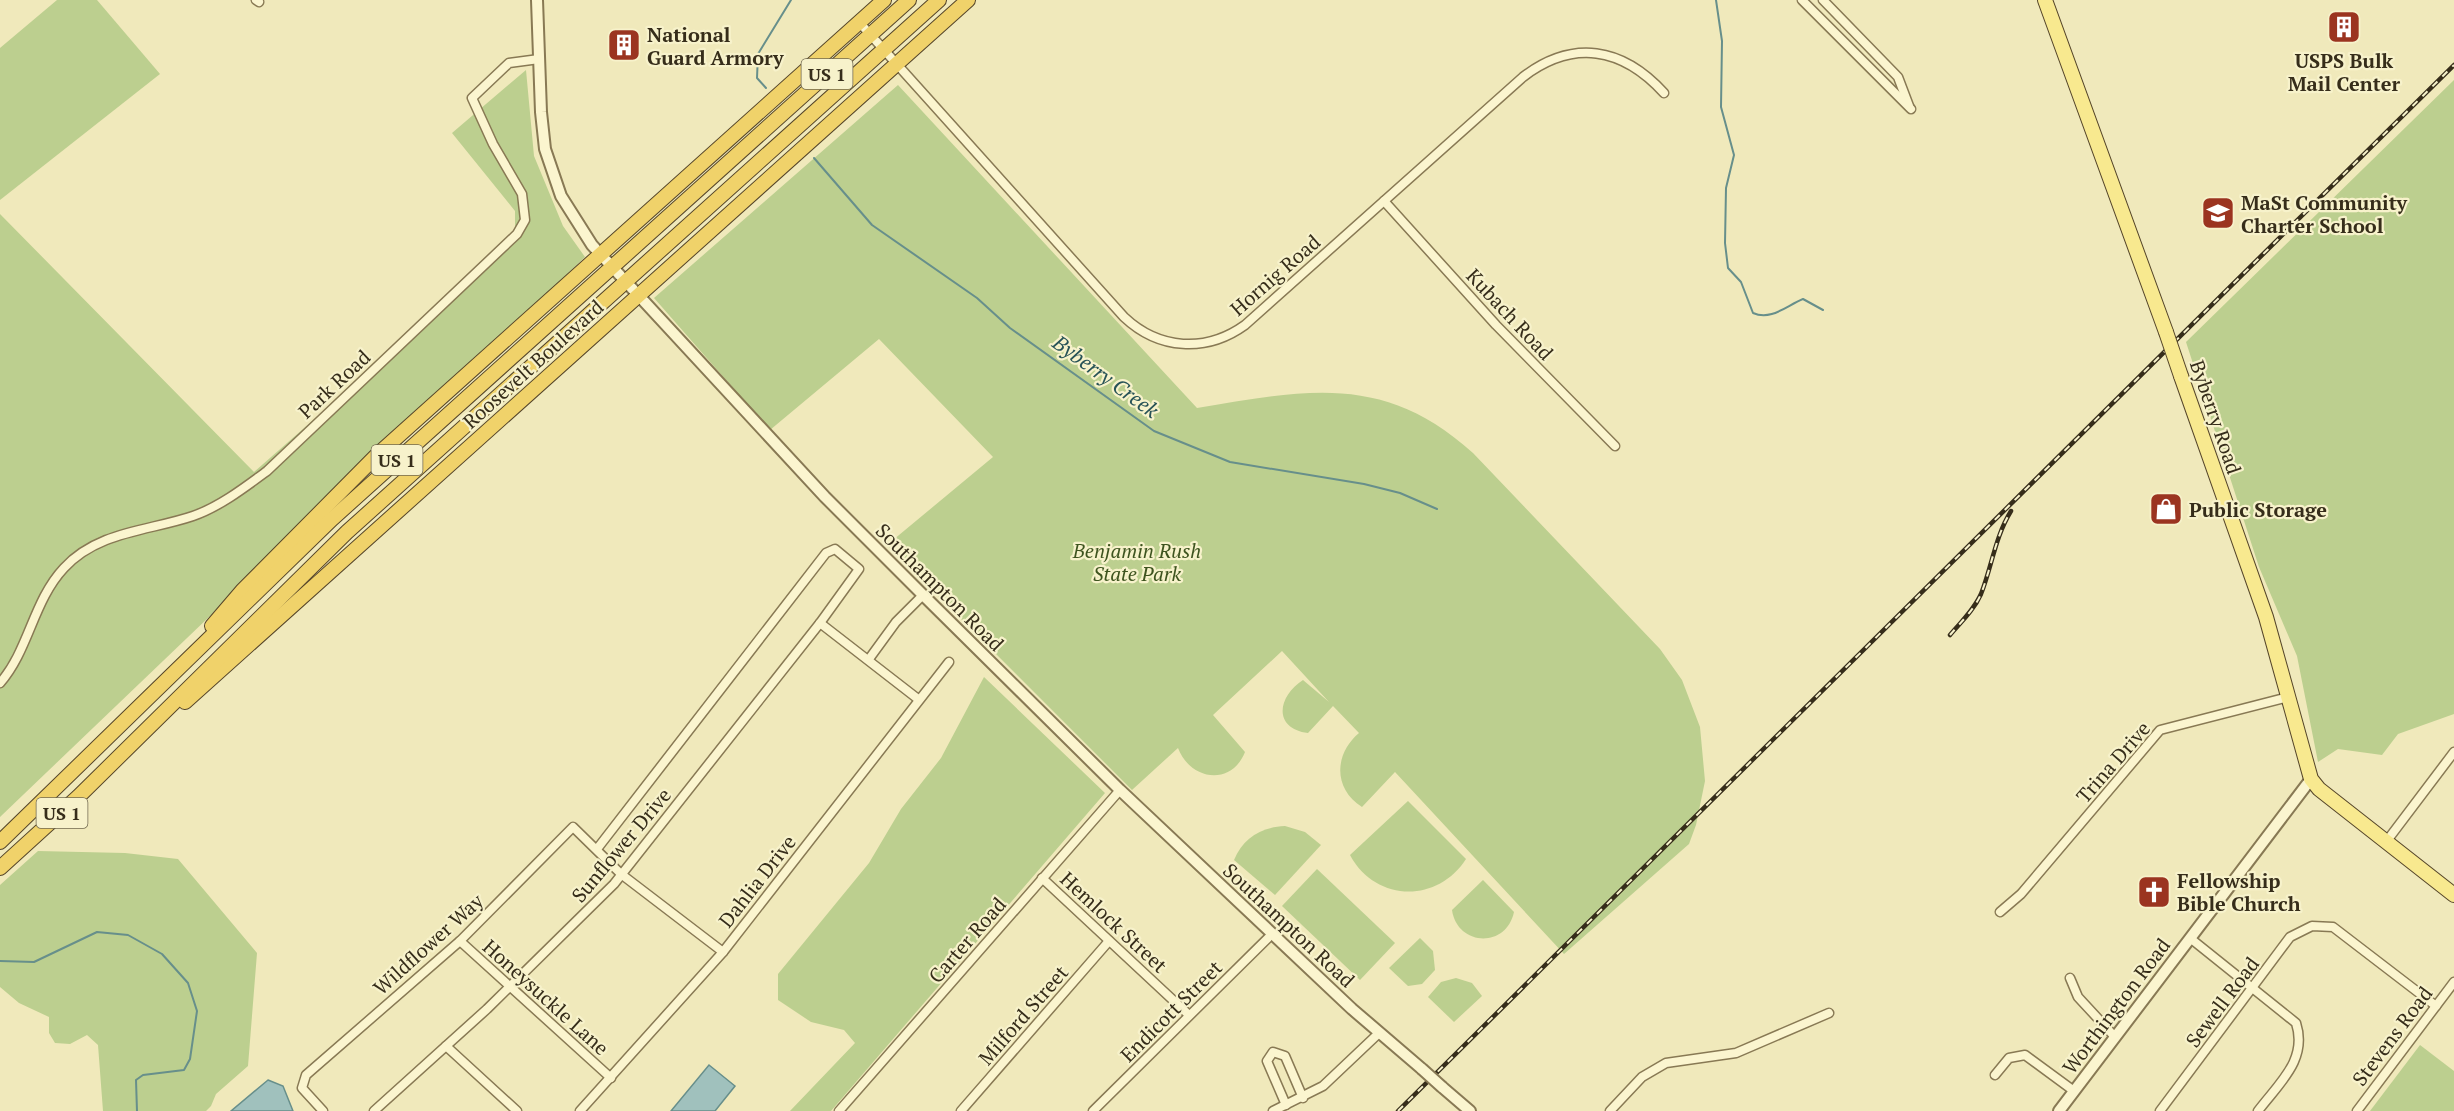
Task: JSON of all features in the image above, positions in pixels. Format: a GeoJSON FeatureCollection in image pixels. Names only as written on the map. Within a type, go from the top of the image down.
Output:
{"type":"FeatureCollection","features":[{"type":"Feature","properties":{"kind":"highway","name":"Roosevelt Boulevard"},"geometry":{"type":"LineString","coordinates":[[186,658],[242,591],[349,482],[884,0]]}},
{"type":"Feature","properties":{"kind":"highway","name":"Roosevelt Boulevard"},"geometry":{"type":"LineString","coordinates":[[0,842],[186,658],[251,599],[348,504],[909,0]]}},
{"type":"Feature","properties":{"kind":"highway","name":"Roosevelt Boulevard"},"geometry":{"type":"LineString","coordinates":[[0,868],[121,754],[347,532],[939,0]]}},
{"type":"Feature","properties":{"kind":"highway","name":"Roosevelt Boulevard"},"geometry":{"type":"LineString","coordinates":[[121,754],[139,742],[198,691],[968,0]]}},
{"type":"Feature","properties":{"kind":"highway"},"geometry":{"type":"LineString","coordinates":[[759,135],[804,72]]}},
{"type":"Feature","properties":{"kind":"highway"},"geometry":{"type":"LineString","coordinates":[[773,149],[853,104]]}},
{"type":"Feature","properties":{"kind":"main road","name":"Byberry Road"},"geometry":{"type":"LineString","coordinates":[[2045,0],[2266,616],[2311,779]]}},
{"type":"Feature","properties":{"kind":"main road"},"geometry":{"type":"LineString","coordinates":[[2311,779],[2319,789],[2454,896]]}},
{"type":"Feature","properties":{"kind":"street","name":"Southampton Road"},"geometry":{"type":"LineString","coordinates":[[537,0],[542,126],[552,173],[572,218],[600,254],[825,497],[922,595],[1120,790],[1272,934],[1379,1033],[1470,1111]]}},
{"type":"Feature","properties":{"kind":"street"},"geometry":{"type":"LineString","coordinates":[[1802,0],[1911,109],[1898,77],[1823,0]]}},
{"type":"Feature","properties":{"kind":"street","name":"Hornig Road"},"geometry":{"type":"LineString","coordinates":[[859,22],[1124,317],[1144,333],[1162,341],[1181,345],[1201,344],[1237,331],[1523,77],[1556,57],[1584,52],[1616,58],[1638,69],[1664,93]]}},
{"type":"Feature","properties":{"kind":"street","name":"Park Road"},"geometry":{"type":"LineString","coordinates":[[0,683],[19,652],[43,596],[65,567],[94,546],[124,532],[195,516],[253,482],[517,234],[525,219],[522,194],[493,144],[472,98],[509,63],[539,59]]}},
{"type":"Feature","properties":{"kind":"street","name":"Kubach Road"},"geometry":{"type":"LineString","coordinates":[[1384,201],[1496,325],[1616,446]]}},
{"type":"Feature","properties":{"kind":"street","name":"Sunflower Drive"},"geometry":{"type":"LineString","coordinates":[[374,1111],[510,987],[579,920],[621,874],[820,623],[859,569],[835,549],[825,553],[597,849]]}},
{"type":"Feature","properties":{"kind":"street"},"geometry":{"type":"LineString","coordinates":[[869,659],[896,622],[922,595]]}},
{"type":"Feature","properties":{"kind":"street"},"geometry":{"type":"LineString","coordinates":[[820,623],[918,699]]}},
{"type":"Feature","properties":{"kind":"street","name":"Dahlia Drive"},"geometry":{"type":"LineString","coordinates":[[580,1111],[723,952],[949,662]]}},
{"type":"Feature","properties":{"kind":"street","name":"Trina Drive"},"geometry":{"type":"LineString","coordinates":[[2000,912],[2021,894],[2160,730],[2288,697]]}},
{"type":"Feature","properties":{"kind":"street"},"geometry":{"type":"LineString","coordinates":[[2386,842],[2454,752]]}},
{"type":"Feature","properties":{"kind":"street","name":"Worthington Road"},"geometry":{"type":"LineString","coordinates":[[2059,1111],[2311,779]]}},
{"type":"Feature","properties":{"kind":"street","name":"Carter Road"},"geometry":{"type":"LineString","coordinates":[[839,1111],[1120,790]]}},
{"type":"Feature","properties":{"kind":"street","name":"Wildflower Way"},"geometry":{"type":"LineString","coordinates":[[323,1111],[302,1088],[306,1075],[460,941],[573,828],[597,849]]}},
{"type":"Feature","properties":{"kind":"street"},"geometry":{"type":"LineString","coordinates":[[597,849],[621,874],[723,952]]}},
{"type":"Feature","properties":{"kind":"street","name":"Hemlock Street"},"geometry":{"type":"LineString","coordinates":[[1042,878],[1189,1015]]}},
{"type":"Feature","properties":{"kind":"street","name":"Sewell Road"},"geometry":{"type":"LineString","coordinates":[[2160,1111],[2290,938],[2300,930],[2319,925],[2333,927],[2346,934],[2436,1006]]}},
{"type":"Feature","properties":{"kind":"street","name":"Endicott Street"},"geometry":{"type":"LineString","coordinates":[[1093,1111],[1272,934]]}},
{"type":"Feature","properties":{"kind":"street"},"geometry":{"type":"LineString","coordinates":[[2190,938],[2296,1023],[2301,1048],[2296,1059],[2258,1111]]}},
{"type":"Feature","properties":{"kind":"street","name":"Honeysuckle Lane"},"geometry":{"type":"LineString","coordinates":[[460,941],[611,1078]]}},
{"type":"Feature","properties":{"kind":"street","name":"Milford Street"},"geometry":{"type":"LineString","coordinates":[[961,1111],[1109,941]]}},
{"type":"Feature","properties":{"kind":"street"},"geometry":{"type":"LineString","coordinates":[[2070,978],[2078,998],[2115,1037]]}},
{"type":"Feature","properties":{"kind":"street","name":"Stevens Road"},"geometry":{"type":"LineString","coordinates":[[2357,1111],[2454,982]]}},
{"type":"Feature","properties":{"kind":"street"},"geometry":{"type":"LineString","coordinates":[[1610,1111],[1642,1077],[1666,1063],[1736,1053],[1829,1013]]}},
{"type":"Feature","properties":{"kind":"street"},"geometry":{"type":"LineString","coordinates":[[1273,1111],[1302,1098],[1336,1075],[1379,1033]]}},
{"type":"Feature","properties":{"kind":"street"},"geometry":{"type":"LineString","coordinates":[[446,1046],[517,1111]]}},
{"type":"Feature","properties":{"kind":"street"},"geometry":{"type":"LineString","coordinates":[[1286,1105],[1267,1060],[1273,1052],[1285,1056],[1302,1098]]}},
{"type":"Feature","properties":{"kind":"street"},"geometry":{"type":"LineString","coordinates":[[1995,1075],[2009,1058],[2025,1055],[2074,1091]]}},
{"type":"Feature","properties":{"kind":"street"},"geometry":{"type":"LineString","coordinates":[[382,1103],[390,1111]]}},
{"type":"Feature","properties":{"kind":"green space"},"geometry":{"type":"Polygon","coordinates":[[[57,0],[97,0],[160,74],[0,200],[0,48],[57,0]]]}},
{"type":"Feature","properties":{"kind":"green space"},"geometry":{"type":"Polygon","coordinates":[[[526,70],[534,156],[563,226],[585,257],[0,817],[0,214],[254,472],[515,243],[515,211],[452,133],[526,70]]]}},
{"type":"Feature","properties":{"kind":"green space"},"geometry":{"type":"Polygon","coordinates":[[[2454,80],[2454,714],[2398,734],[2382,755],[2338,749],[2318,762],[2297,656],[2259,567],[2186,342],[2454,80]]]}},
{"type":"Feature","properties":{"kind":"green space","name":"Benjamin Rush State Park"},"geometry":{"type":"Polygon","coordinates":[[[898,85],[1197,408],[1308,393],[1342,393],[1375,398],[1408,409],[1440,427],[1473,453],[1660,649],[1682,680],[1700,727],[1705,781],[1696,825],[1689,844],[1564,954],[1395,772],[1362,807],[1353,800],[1346,791],[1340,771],[1345,751],[1359,733],[1333,706],[1308,733],[1296,730],[1289,725],[1284,718],[1284,702],[1288,694],[1303,680],[1329,702],[1282,651],[1213,715],[1245,752],[1239,763],[1221,775],[1201,773],[1184,759],[1178,748],[1132,790],[887,545],[993,457],[879,339],[770,430],[654,298],[898,85]]]}},
{"type":"Feature","properties":{"kind":"green space"},"geometry":{"type":"Polygon","coordinates":[[[984,677],[1105,793],[831,1111],[790,1111],[855,1043],[844,1030],[811,1022],[778,1000],[778,974],[869,863],[901,809],[941,758],[984,677]]]}},
{"type":"Feature","properties":{"kind":"green space"},"geometry":{"type":"Polygon","coordinates":[[[1408,801],[1466,859],[1454,874],[1439,884],[1423,890],[1390,889],[1375,882],[1361,871],[1350,855],[1408,801]]]}},
{"type":"Feature","properties":{"kind":"green space"},"geometry":{"type":"Polygon","coordinates":[[[1285,826],[1305,832],[1321,845],[1275,895],[1234,860],[1242,846],[1254,835],[1261,831],[1285,826]]]}},
{"type":"Feature","properties":{"kind":"green space"},"geometry":{"type":"Polygon","coordinates":[[[38,851],[125,853],[178,859],[257,953],[248,1066],[216,1094],[206,1111],[103,1111],[98,1045],[87,1035],[70,1044],[55,1043],[49,1033],[49,1017],[19,1003],[0,987],[0,885],[38,851]]]}},
{"type":"Feature","properties":{"kind":"green space"},"geometry":{"type":"Polygon","coordinates":[[[1317,869],[1395,943],[1360,980],[1282,906],[1317,869]]]}},
{"type":"Feature","properties":{"kind":"green space"},"geometry":{"type":"Polygon","coordinates":[[[1483,880],[1514,912],[1509,924],[1502,932],[1492,937],[1482,938],[1463,931],[1456,922],[1452,910],[1483,880]]]}},
{"type":"Feature","properties":{"kind":"green space"},"geometry":{"type":"Polygon","coordinates":[[[1420,938],[1433,951],[1435,970],[1422,984],[1408,986],[1389,968],[1420,938]]]}},
{"type":"Feature","properties":{"kind":"green space"},"geometry":{"type":"Polygon","coordinates":[[[1456,978],[1472,983],[1482,996],[1454,1022],[1428,997],[1441,982],[1456,978]]]}},
{"type":"Feature","properties":{"kind":"green space"},"geometry":{"type":"Polygon","coordinates":[[[2420,1045],[2454,1071],[2454,1111],[2370,1111],[2420,1045]]]}},
{"type":"Feature","properties":{"kind":"water"},"geometry":{"type":"Polygon","coordinates":[[[709,1065],[735,1086],[715,1111],[671,1111],[709,1065]]]}},
{"type":"Feature","properties":{"kind":"water"},"geometry":{"type":"Polygon","coordinates":[[[268,1080],[283,1086],[293,1111],[231,1111],[268,1080]]]}},
{"type":"Feature","properties":{"kind":"waterway","name":"Byberry Creek"},"geometry":{"type":"LineString","coordinates":[[766,88],[757,78],[758,54],[791,0]]}},
{"type":"Feature","properties":{"kind":"waterway"},"geometry":{"type":"LineString","coordinates":[[1716,0],[1722,41],[1721,107],[1734,155],[1726,188],[1725,243],[1728,268],[1741,282],[1753,313],[1772,314],[1803,299],[1823,310]]}},
{"type":"Feature","properties":{"kind":"waterway","name":"Byberry Creek"},"geometry":{"type":"LineString","coordinates":[[814,158],[872,225],[977,298],[1010,328],[1154,431],[1230,462],[1364,484],[1400,493],[1437,509]]}},
{"type":"Feature","properties":{"kind":"waterway"},"geometry":{"type":"LineString","coordinates":[[0,961],[34,962],[97,932],[128,935],[162,954],[188,983],[197,1011],[190,1059],[184,1070],[143,1075],[136,1080],[137,1111]]}},
{"type":"Feature","properties":{"kind":"railway"},"geometry":{"type":"LineString","coordinates":[[1398,1111],[2454,65]]}},
{"type":"Feature","properties":{"kind":"railway"},"geometry":{"type":"LineString","coordinates":[[1950,635],[1971,611],[1981,594],[1997,541],[2011,511]]}},
{"type":"Feature","properties":{"kind":"place","name":"USPS Bulk Mail Center"},"geometry":{"type":"Point","coordinates":[2344,27]}},
{"type":"Feature","properties":{"kind":"place","name":"National Guard Armory"},"geometry":{"type":"Point","coordinates":[624,45]}},
{"type":"Feature","properties":{"kind":"place","name":"MaSt Community Charter School"},"geometry":{"type":"Point","coordinates":[2218,213]}},
{"type":"Feature","properties":{"kind":"place","name":"Public Storage"},"geometry":{"type":"Point","coordinates":[2166,509]}},
{"type":"Feature","properties":{"kind":"place","name":"Fellowship Bible Church"},"geometry":{"type":"Point","coordinates":[2154,892]}}]}
